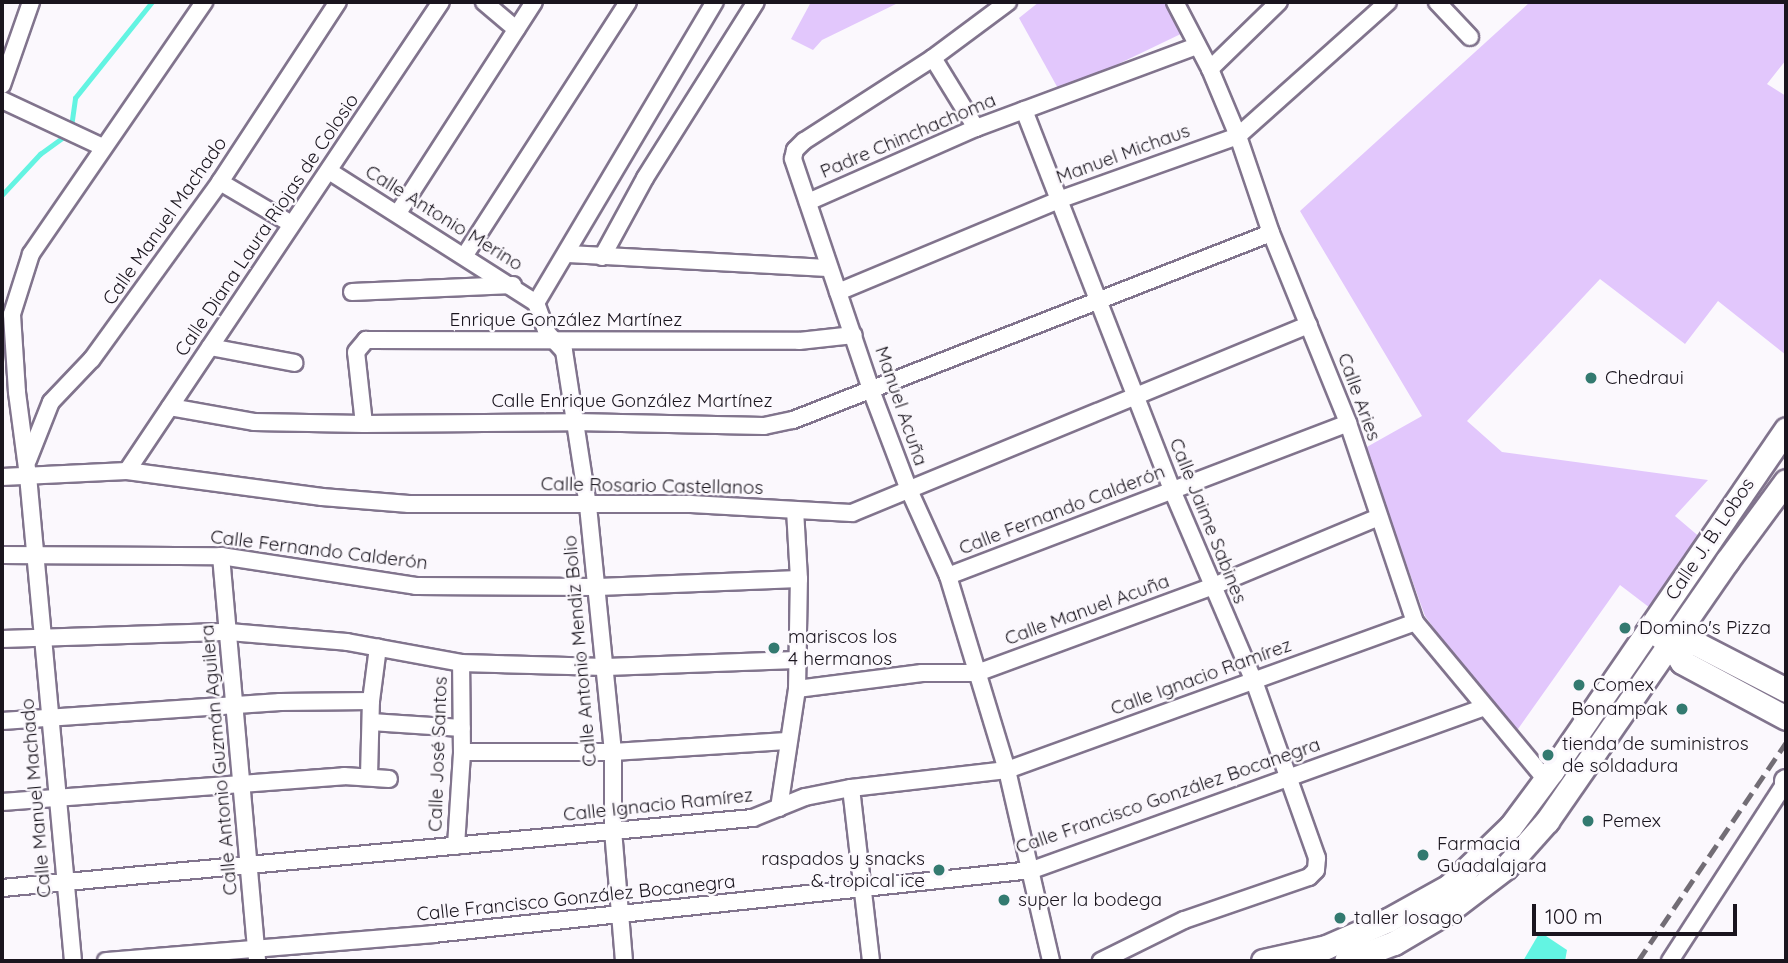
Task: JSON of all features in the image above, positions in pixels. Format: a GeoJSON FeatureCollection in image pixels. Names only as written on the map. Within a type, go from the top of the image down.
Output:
{"type":"FeatureCollection","features":[{"type":"Feature","properties":{"kind":"main road","name":"Calle J. B. Lobos"},"geometry":{"type":"LineString","coordinates":[[1263,961],[1326,947],[1388,920],[1449,886],[1511,826],[1546,780],[1786,429]]}},
{"type":"Feature","properties":{"kind":"main road"},"geometry":{"type":"LineString","coordinates":[[1759,515],[1763,496],[1786,464]]}},
{"type":"Feature","properties":{"kind":"main road","name":"Calle J. B. Lobos"},"geometry":{"type":"LineString","coordinates":[[1346,961],[1394,943],[1450,910],[1506,867],[1547,821],[1759,515],[1786,481]]}},
{"type":"Feature","properties":{"kind":"main road"},"geometry":{"type":"LineString","coordinates":[[1650,629],[1670,643],[1682,662],[1786,718]]}},
{"type":"Feature","properties":{"kind":"main road"},"geometry":{"type":"LineString","coordinates":[[1670,643],[1692,642],[1786,690]]}},
{"type":"Feature","properties":{"kind":"street"},"geometry":{"type":"LineString","coordinates":[[2,85],[31,2]]}},
{"type":"Feature","properties":{"kind":"street","name":"Calle Manuel Machado"},"geometry":{"type":"LineString","coordinates":[[73,961],[64,883],[60,797],[41,636],[28,469],[9,392],[7,314],[31,254],[204,2]]}},
{"type":"Feature","properties":{"kind":"street","name":"Calle Manuel Machado"},"geometry":{"type":"LineString","coordinates":[[28,469],[51,402],[92,359],[220,182],[338,2]]}},
{"type":"Feature","properties":{"kind":"street","name":"Calle Diana Laura Riojas de Colosio"},"geometry":{"type":"LineString","coordinates":[[127,471],[290,223],[329,171],[441,2]]}},
{"type":"Feature","properties":{"kind":"street"},"geometry":{"type":"LineString","coordinates":[[484,2],[516,29]]}},
{"type":"Feature","properties":{"kind":"street"},"geometry":{"type":"LineString","coordinates":[[398,213],[534,2]]}},
{"type":"Feature","properties":{"kind":"street"},"geometry":{"type":"LineString","coordinates":[[465,255],[628,2]]}},
{"type":"Feature","properties":{"kind":"street"},"geometry":{"type":"LineString","coordinates":[[536,303],[715,2]]}},
{"type":"Feature","properties":{"kind":"street"},"geometry":{"type":"LineString","coordinates":[[602,257],[645,178],[756,2]]}},
{"type":"Feature","properties":{"kind":"street","name":"Padre Chinchachoma"},"geometry":{"type":"LineString","coordinates":[[795,150],[933,58],[1008,2]]}},
{"type":"Feature","properties":{"kind":"street","name":"Calle Aries"},"geometry":{"type":"LineString","coordinates":[[1175,2],[1210,69],[1238,136],[1271,233],[1348,423],[1416,622],[1484,708],[1546,780]]}},
{"type":"Feature","properties":{"kind":"street"},"geometry":{"type":"LineString","coordinates":[[1210,69],[1279,2]]}},
{"type":"Feature","properties":{"kind":"street","name":"Manuel Michaus"},"geometry":{"type":"LineString","coordinates":[[838,292],[1060,199],[1238,136],[1388,2]]}},
{"type":"Feature","properties":{"kind":"street"},"geometry":{"type":"LineString","coordinates":[[1437,2],[1470,37]]}},
{"type":"Feature","properties":{"kind":"street","name":"Padre Chinchachoma"},"geometry":{"type":"LineString","coordinates":[[808,202],[976,128],[1197,46]]}},
{"type":"Feature","properties":{"kind":"street"},"geometry":{"type":"LineString","coordinates":[[933,58],[976,128]]}},
{"type":"Feature","properties":{"kind":"street"},"geometry":{"type":"LineString","coordinates":[[2,100],[103,147]]}},
{"type":"Feature","properties":{"kind":"street","name":"Calle Jaime Sabines"},"geometry":{"type":"LineString","coordinates":[[1024,110],[1211,587],[1254,681],[1317,858],[1316,870],[1309,877],[1184,920],[1101,961]]}},
{"type":"Feature","properties":{"kind":"street","name":"Manuel Acuña"},"geometry":{"type":"LineString","coordinates":[[795,150],[793,159],[871,390],[909,490],[948,576],[1007,770],[1051,961]]}},
{"type":"Feature","properties":{"kind":"street","name":"Calle Antonio Merino"},"geometry":{"type":"LineString","coordinates":[[329,171],[513,285],[536,303]]}},
{"type":"Feature","properties":{"kind":"street"},"geometry":{"type":"LineString","coordinates":[[220,182],[290,223]]}},
{"type":"Feature","properties":{"kind":"street","name":"Calle Enrique González Martínez"},"geometry":{"type":"LineString","coordinates":[[170,407],[227,419],[365,424],[574,422],[764,426],[793,420],[1271,233]]}},
{"type":"Feature","properties":{"kind":"street"},"geometry":{"type":"LineString","coordinates":[[567,254],[829,268]]}},
{"type":"Feature","properties":{"kind":"street"},"geometry":{"type":"LineString","coordinates":[[352,292],[513,285]]}},
{"type":"Feature","properties":{"kind":"street","name":"Calle Antonio Mendiz Bolio"},"geometry":{"type":"LineString","coordinates":[[536,303],[547,333],[564,351],[588,506],[613,752],[613,831],[618,915],[624,961]]}},
{"type":"Feature","properties":{"kind":"street","name":"Calle Rosario Castellanos"},"geometry":{"type":"LineString","coordinates":[[2,477],[28,469],[127,471],[322,497],[409,504],[690,504],[852,513],[1309,325]]}},
{"type":"Feature","properties":{"kind":"street","name":"Enrique González Martínez"},"geometry":{"type":"LineString","coordinates":[[365,424],[356,352],[366,340],[799,341],[854,335]]}},
{"type":"Feature","properties":{"kind":"street"},"geometry":{"type":"LineString","coordinates":[[211,347],[295,363]]}},
{"type":"Feature","properties":{"kind":"street","name":"Calle Fernando Calderón"},"geometry":{"type":"LineString","coordinates":[[948,576],[1348,423]]}},
{"type":"Feature","properties":{"kind":"street"},"geometry":{"type":"LineString","coordinates":[[779,808],[787,741],[797,689],[799,579],[795,510]]}},
{"type":"Feature","properties":{"kind":"street","name":"Calle Manuel Acuña"},"geometry":{"type":"LineString","coordinates":[[797,689],[922,673],[977,673],[1211,587],[1379,517]]}},
{"type":"Feature","properties":{"kind":"street","name":"Calle Fernando Calderón"},"geometry":{"type":"LineString","coordinates":[[2,555],[221,556],[416,586],[598,587],[799,579]]}},
{"type":"Feature","properties":{"kind":"street","name":"Calle Antonio Guzmán Aguilera"},"geometry":{"type":"LineString","coordinates":[[221,556],[256,955]]}},
{"type":"Feature","properties":{"kind":"street","name":"Calle Ignacio Ramírez"},"geometry":{"type":"LineString","coordinates":[[2,888],[753,818],[805,797],[851,788],[1007,770],[1416,622]]}},
{"type":"Feature","properties":{"kind":"street"},"geometry":{"type":"LineString","coordinates":[[2,639],[229,632],[378,647],[461,663],[606,667],[796,660]]}},
{"type":"Feature","properties":{"kind":"street"},"geometry":{"type":"LineString","coordinates":[[369,776],[371,701],[378,647]]}},
{"type":"Feature","properties":{"kind":"street","name":"Calle José Santos"},"geometry":{"type":"LineString","coordinates":[[456,846],[462,752],[461,663]]}},
{"type":"Feature","properties":{"kind":"street"},"geometry":{"type":"LineString","coordinates":[[2,721],[236,705],[371,701]]}},
{"type":"Feature","properties":{"kind":"street","name":"Calle Francisco González Bocanegra"},"geometry":{"type":"LineString","coordinates":[[106,961],[256,955],[1032,870],[1484,708]]}},
{"type":"Feature","properties":{"kind":"street"},"geometry":{"type":"LineString","coordinates":[[371,722],[462,728]]}},
{"type":"Feature","properties":{"kind":"street"},"geometry":{"type":"LineString","coordinates":[[462,752],[613,752],[787,741]]}},
{"type":"Feature","properties":{"kind":"street"},"geometry":{"type":"LineString","coordinates":[[2,802],[243,783],[369,776],[389,779]]}},
{"type":"Feature","properties":{"kind":"street"},"geometry":{"type":"LineString","coordinates":[[1670,961],[1786,783]]}},
{"type":"Feature","properties":{"kind":"street"},"geometry":{"type":"LineString","coordinates":[[851,788],[871,961]]}},
{"type":"Feature","properties":{"kind":"shaded area"},"geometry":{"type":"Polygon","coordinates":[[[811,2],[900,2],[822,40],[813,50],[791,39],[811,2]]]}},
{"type":"Feature","properties":{"kind":"shaded area"},"geometry":{"type":"Polygon","coordinates":[[[1039,2],[1173,2],[1187,31],[1060,92],[1019,18],[1039,2]]]}},
{"type":"Feature","properties":{"kind":"shaded area"},"geometry":{"type":"Polygon","coordinates":[[[1530,2],[1786,2],[1786,60],[1767,84],[1786,96],[1786,355],[1718,301],[1685,344],[1600,279],[1467,421],[1502,452],[1708,480],[1675,516],[1702,539],[1654,611],[1620,585],[1513,736],[1425,616],[1365,448],[1422,416],[1300,211],[1530,2]]]}},
{"type":"Feature","properties":{"kind":"shaded area"},"geometry":{"type":"Polygon","coordinates":[[[1540,932],[1567,950],[1565,961],[1523,961],[1540,932]]]}},
{"type":"Feature","properties":{"kind":"waterway"},"geometry":{"type":"LineString","coordinates":[[71,127],[75,98],[152,2]]}},
{"type":"Feature","properties":{"kind":"waterway"},"geometry":{"type":"LineString","coordinates":[[2,195],[40,154],[68,134]]}},
{"type":"Feature","properties":{"kind":"railway"},"geometry":{"type":"LineString","coordinates":[[1638,961],[1786,742]]}},
{"type":"Feature","properties":{"kind":"place","name":"Chedraui"},"geometry":{"type":"Point","coordinates":[1591,378]}},
{"type":"Feature","properties":{"kind":"place","name":"Domino's Pizza"},"geometry":{"type":"Point","coordinates":[1625,628]}},
{"type":"Feature","properties":{"kind":"place","name":"mariscos los 4 hermanos"},"geometry":{"type":"Point","coordinates":[774,648]}},
{"type":"Feature","properties":{"kind":"place","name":"Comex"},"geometry":{"type":"Point","coordinates":[1579,685]}},
{"type":"Feature","properties":{"kind":"place","name":"Bonampak"},"geometry":{"type":"Point","coordinates":[1682,709]}},
{"type":"Feature","properties":{"kind":"place","name":"tienda de suministros de soldadura"},"geometry":{"type":"Point","coordinates":[1548,755]}},
{"type":"Feature","properties":{"kind":"place","name":"Pemex"},"geometry":{"type":"Point","coordinates":[1588,821]}},
{"type":"Feature","properties":{"kind":"place","name":"Farmacia Guadalajara"},"geometry":{"type":"Point","coordinates":[1423,855]}},
{"type":"Feature","properties":{"kind":"place","name":"raspados y snacks & tropical ice"},"geometry":{"type":"Point","coordinates":[939,870]}},
{"type":"Feature","properties":{"kind":"place","name":"super la bodega"},"geometry":{"type":"Point","coordinates":[1004,900]}},
{"type":"Feature","properties":{"kind":"place","name":"taller losago"},"geometry":{"type":"Point","coordinates":[1340,918]}}]}
